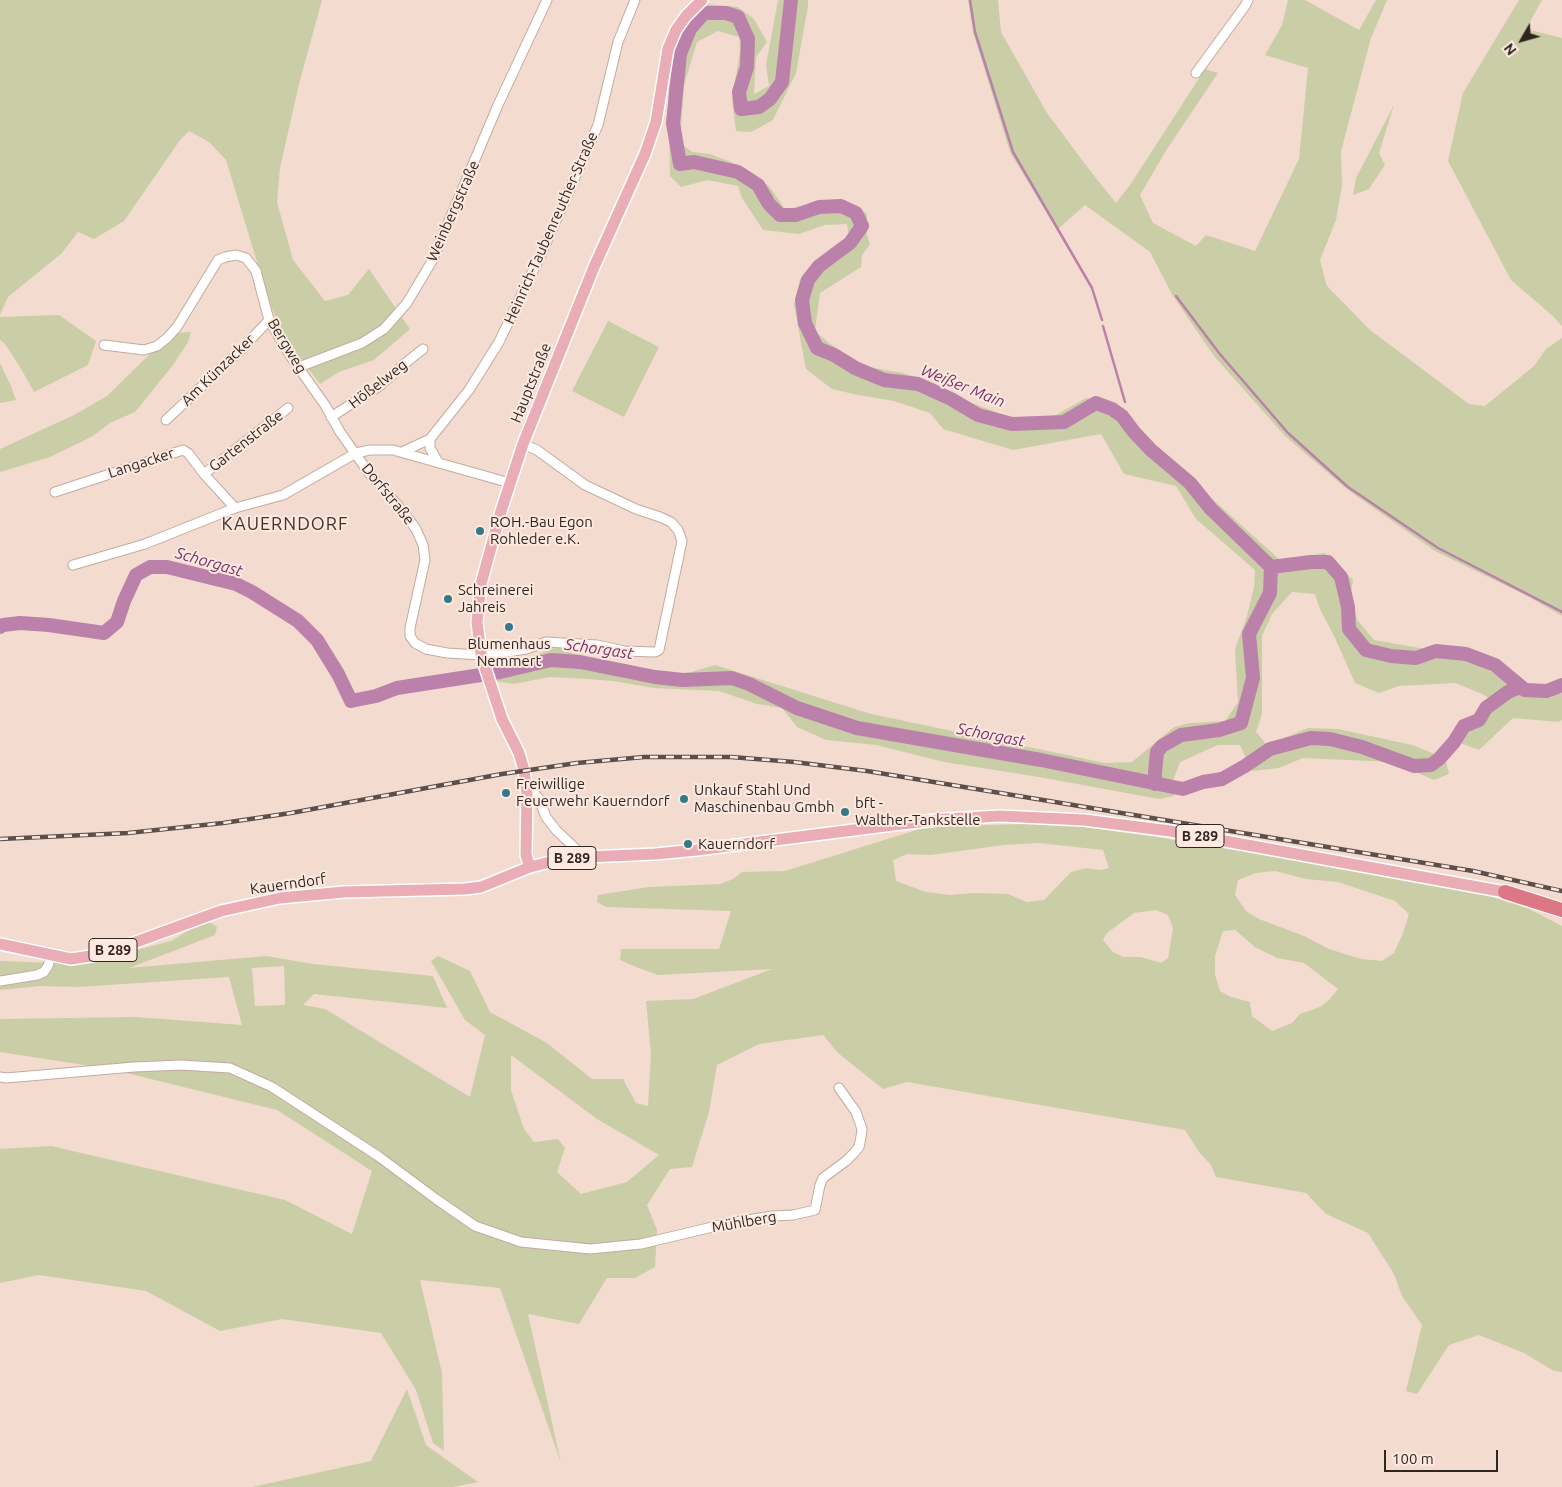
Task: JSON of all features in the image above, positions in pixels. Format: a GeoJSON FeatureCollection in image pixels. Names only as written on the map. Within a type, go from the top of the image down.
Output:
{"type":"FeatureCollection","features":[{"type":"Feature","properties":{"kind":"highway","name":"B 289"},"geometry":{"type":"LineString","coordinates":[[1504,892],[1562,910]]}},
{"type":"Feature","properties":{"kind":"main road","name":"Hauptstraße"},"geometry":{"type":"LineString","coordinates":[[530,867],[526,855],[527,793],[523,766],[502,719],[482,660],[477,622],[481,584],[523,444],[594,267],[645,154],[656,122],[663,89],[668,49],[676,30],[686,16],[702,0]]}},
{"type":"Feature","properties":{"kind":"main road","name":"Kauerndorf"},"geometry":{"type":"LineString","coordinates":[[52,955],[71,959],[103,954],[221,911],[280,898],[312,894],[465,889],[497,882],[530,867],[550,861],[579,857],[655,854],[697,850],[945,819],[1000,816],[1084,820],[1170,831],[1504,892]]}},
{"type":"Feature","properties":{"kind":"main road","name":"B 289"},"geometry":{"type":"LineString","coordinates":[[0,944],[52,955]]}},
{"type":"Feature","properties":{"kind":"street","name":"Weinbergstraße"},"geometry":{"type":"LineString","coordinates":[[299,367],[362,343],[384,329],[407,303],[432,261],[498,105],[547,0]]}},
{"type":"Feature","properties":{"kind":"street","name":"Heinrich-Taubenreuther-Straße"},"geometry":{"type":"LineString","coordinates":[[402,452],[430,439],[469,390],[499,342],[543,250],[598,125],[618,42],[635,0]]}},
{"type":"Feature","properties":{"kind":"street"},"geometry":{"type":"LineString","coordinates":[[1196,73],[1248,0]]}},
{"type":"Feature","properties":{"kind":"street","name":"Bergweg"},"geometry":{"type":"LineString","coordinates":[[104,345],[144,350],[157,346],[177,327],[218,260],[236,255],[246,258],[256,271],[269,320],[289,354],[356,454]]}},
{"type":"Feature","properties":{"kind":"street","name":"Am Künzacker"},"geometry":{"type":"LineString","coordinates":[[166,420],[242,349],[269,320]]}},
{"type":"Feature","properties":{"kind":"street","name":"Hößelweg"},"geometry":{"type":"LineString","coordinates":[[331,417],[382,385],[423,349]]}},
{"type":"Feature","properties":{"kind":"street","name":"Gartenstraße"},"geometry":{"type":"LineString","coordinates":[[204,474],[288,408]]}},
{"type":"Feature","properties":{"kind":"street"},"geometry":{"type":"LineString","coordinates":[[430,439],[430,448],[438,462]]}},
{"type":"Feature","properties":{"kind":"street"},"geometry":{"type":"LineString","coordinates":[[482,660],[501,653],[546,642],[597,645],[624,651],[655,652],[660,650],[682,541],[678,530],[670,522],[636,509],[585,485],[537,450],[523,444]]}},
{"type":"Feature","properties":{"kind":"street","name":"Langacker"},"geometry":{"type":"LineString","coordinates":[[54,492],[183,450],[188,453],[235,508]]}},
{"type":"Feature","properties":{"kind":"street"},"geometry":{"type":"LineString","coordinates":[[73,565],[145,544],[235,508],[283,495],[356,454],[370,450],[402,452],[510,483]]}},
{"type":"Feature","properties":{"kind":"street","name":"Dorfstraße"},"geometry":{"type":"LineString","coordinates":[[356,454],[369,474],[402,510],[416,529],[423,545],[425,560],[415,600],[410,636],[415,643],[426,648],[482,660]]}},
{"type":"Feature","properties":{"kind":"street"},"geometry":{"type":"LineString","coordinates":[[527,793],[534,794],[539,799],[546,817],[556,830],[578,851],[579,857]]}},
{"type":"Feature","properties":{"kind":"street"},"geometry":{"type":"LineString","coordinates":[[0,981],[37,975],[44,972],[52,955]]}},
{"type":"Feature","properties":{"kind":"street","name":"Mühlberg"},"geometry":{"type":"LineString","coordinates":[[0,1077],[153,1066],[181,1065],[230,1068],[272,1087],[378,1156],[475,1226],[521,1242],[590,1250],[641,1244],[725,1224],[772,1216],[794,1215],[815,1210],[823,1178],[850,1157],[859,1147],[862,1129],[856,1112],[839,1088]]}},
{"type":"Feature","properties":{"kind":"green space"},"geometry":{"type":"Polygon","coordinates":[[[0,0],[322,0],[299,84],[280,168],[277,202],[293,260],[325,301],[348,295],[369,269],[410,329],[374,360],[339,372],[320,384],[283,336],[268,298],[226,160],[209,142],[189,131],[180,140],[124,221],[94,239],[78,232],[62,253],[8,297],[0,315],[0,0]]]}},
{"type":"Feature","properties":{"kind":"green space"},"geometry":{"type":"Polygon","coordinates":[[[778,0],[808,0],[808,6],[796,73],[773,120],[751,132],[736,131],[732,100],[740,50],[739,37],[718,31],[697,42],[684,85],[680,143],[692,152],[710,154],[741,166],[769,186],[785,209],[840,201],[867,213],[867,235],[870,244],[862,255],[861,267],[820,293],[815,331],[830,344],[868,367],[903,373],[934,383],[972,403],[1012,418],[1054,416],[1086,398],[1116,404],[1168,459],[1280,560],[1325,553],[1353,580],[1350,598],[1358,621],[1374,640],[1472,659],[1525,694],[1551,698],[1562,689],[1562,720],[1559,722],[1513,718],[1479,750],[1455,741],[1500,704],[1480,693],[1455,683],[1399,686],[1379,693],[1355,683],[1320,609],[1315,594],[1292,592],[1272,614],[1262,636],[1262,714],[1256,732],[1267,745],[1308,728],[1338,729],[1412,745],[1445,758],[1449,774],[1434,780],[1393,762],[1303,758],[1279,768],[1252,771],[1240,745],[1218,745],[1180,762],[1173,781],[1174,796],[1159,799],[944,762],[876,745],[826,740],[797,727],[782,708],[757,704],[719,691],[654,688],[613,681],[549,677],[514,684],[489,680],[486,669],[499,669],[557,647],[590,660],[626,664],[640,670],[678,676],[715,665],[871,714],[1105,763],[1132,762],[1174,727],[1190,723],[1225,721],[1238,702],[1235,649],[1247,616],[1254,587],[1255,570],[1196,519],[1176,486],[1124,474],[1101,434],[1013,450],[943,429],[930,413],[894,401],[832,389],[806,369],[794,305],[800,279],[849,237],[847,224],[825,225],[799,234],[763,230],[742,198],[738,186],[708,180],[681,187],[670,176],[668,69],[679,30],[695,3],[738,7],[754,19],[767,42],[756,57],[754,94],[769,86],[766,65],[778,0]]]}},
{"type":"Feature","properties":{"kind":"green space"},"geometry":{"type":"Polygon","coordinates":[[[968,0],[998,0],[1001,32],[1047,113],[1116,203],[1130,185],[1205,69],[1218,73],[1167,149],[1140,195],[1153,223],[1196,246],[1206,235],[1255,251],[1299,159],[1308,68],[1265,55],[1282,25],[1288,0],[1305,0],[1359,30],[1376,0],[1387,0],[1371,38],[1341,151],[1342,186],[1336,220],[1320,260],[1327,286],[1370,330],[1469,404],[1485,406],[1534,366],[1546,349],[1562,338],[1562,616],[1529,597],[1435,551],[1348,490],[1285,436],[1214,356],[1173,296],[1150,252],[1085,205],[1057,230],[1010,152],[973,32],[968,0]]]}},
{"type":"Feature","properties":{"kind":"green space"},"geometry":{"type":"Polygon","coordinates":[[[1519,0],[1542,0],[1526,29],[1562,38],[1562,326],[1511,280],[1448,161],[1463,93],[1519,0]]]}},
{"type":"Feature","properties":{"kind":"green space"},"geometry":{"type":"Polygon","coordinates":[[[1394,105],[1379,153],[1385,165],[1369,189],[1353,195],[1356,178],[1394,105]]]}},
{"type":"Feature","properties":{"kind":"green space"},"geometry":{"type":"Polygon","coordinates":[[[59,315],[96,341],[88,365],[34,392],[5,344],[0,340],[0,317],[59,315]]]}},
{"type":"Feature","properties":{"kind":"green space"},"geometry":{"type":"Polygon","coordinates":[[[608,321],[659,347],[624,417],[572,391],[608,321]]]}},
{"type":"Feature","properties":{"kind":"green space"},"geometry":{"type":"Polygon","coordinates":[[[191,332],[188,342],[173,365],[135,412],[110,423],[93,436],[50,457],[0,472],[0,449],[74,415],[107,396],[155,349],[179,333],[191,332]]]}},
{"type":"Feature","properties":{"kind":"green space"},"geometry":{"type":"Polygon","coordinates":[[[0,363],[11,386],[16,400],[0,403],[0,363]]]}},
{"type":"Feature","properties":{"kind":"green space"},"geometry":{"type":"Polygon","coordinates":[[[1056,823],[1150,836],[1334,866],[1486,895],[1529,909],[1562,926],[1562,1372],[1554,1371],[1524,1353],[1479,1335],[1449,1345],[1417,1394],[1406,1391],[1422,1325],[1402,1296],[1394,1274],[1368,1233],[1326,1214],[1306,1193],[1216,1177],[1211,1165],[1199,1152],[1185,1130],[907,1082],[883,1089],[838,1053],[823,1035],[759,1044],[717,1065],[709,1112],[692,1167],[670,1169],[647,1205],[657,1230],[655,1267],[635,1278],[607,1278],[579,1324],[528,1314],[561,1463],[500,1288],[420,1280],[442,1373],[444,1451],[433,1443],[416,1390],[381,1333],[282,1319],[220,1331],[146,1291],[39,1275],[0,1283],[0,1149],[51,1146],[285,1200],[352,1234],[372,1171],[277,1110],[110,1069],[0,1052],[0,1019],[136,1017],[242,1025],[229,977],[78,987],[41,986],[0,990],[0,961],[83,964],[171,941],[206,920],[217,927],[215,935],[129,968],[266,956],[313,964],[433,976],[447,1008],[314,994],[303,1005],[325,1009],[470,1097],[485,1035],[465,1020],[431,961],[438,956],[470,971],[490,1012],[547,1043],[592,1079],[623,1079],[636,1103],[648,1106],[651,1054],[646,1001],[693,999],[772,969],[658,975],[636,967],[620,960],[621,949],[719,949],[731,911],[606,907],[597,902],[598,895],[649,887],[720,884],[733,879],[742,872],[785,871],[926,827],[1056,823]],[[1039,843],[1004,845],[931,855],[907,854],[893,860],[896,881],[926,892],[950,895],[974,893],[1008,894],[1027,902],[1044,900],[1071,872],[1086,868],[1100,870],[1109,868],[1103,850],[1039,843]],[[1275,871],[1256,873],[1238,880],[1235,895],[1246,911],[1259,919],[1304,936],[1329,949],[1361,959],[1382,961],[1394,953],[1409,914],[1395,901],[1338,882],[1306,879],[1275,871]],[[1156,910],[1134,913],[1107,933],[1103,940],[1113,952],[1123,957],[1141,957],[1161,963],[1168,958],[1173,928],[1168,915],[1156,910]],[[1235,930],[1223,931],[1215,956],[1215,975],[1220,991],[1231,997],[1250,1002],[1252,1016],[1272,1031],[1292,1023],[1300,1014],[1320,1007],[1338,989],[1304,963],[1277,958],[1255,947],[1235,930]],[[284,966],[252,968],[255,1006],[285,1005],[284,966]],[[511,1055],[511,1090],[524,1129],[534,1142],[558,1139],[565,1148],[557,1172],[581,1194],[627,1182],[659,1155],[597,1119],[511,1055]]]}},
{"type":"Feature","properties":{"kind":"green space"},"geometry":{"type":"Polygon","coordinates":[[[407,1389],[426,1445],[478,1482],[453,1487],[252,1487],[371,1461],[407,1389]]]}},
{"type":"Feature","properties":{"kind":"waterway","name":"Weißer Main"},"geometry":{"type":"LineString","coordinates":[[791,0],[782,82],[770,99],[759,107],[741,109],[739,92],[747,67],[748,39],[738,17],[726,13],[704,13],[690,29],[680,54],[673,123],[680,164],[694,162],[738,172],[758,185],[769,204],[780,215],[796,215],[819,207],[841,206],[856,213],[862,226],[850,243],[819,266],[808,280],[802,300],[805,323],[817,348],[834,355],[855,368],[884,380],[918,384],[951,399],[978,415],[1012,424],[1064,422],[1096,403],[1112,409],[1122,416],[1151,450],[1190,483],[1211,509],[1271,567],[1328,562],[1341,577],[1348,607],[1349,629],[1366,650],[1391,656],[1416,658],[1436,651],[1466,654],[1495,665],[1525,690],[1547,691],[1562,685]]}},
{"type":"Feature","properties":{"kind":"waterway"},"geometry":{"type":"LineString","coordinates":[[970,0],[975,32],[1013,152],[1092,288],[1102,320]]}},
{"type":"Feature","properties":{"kind":"waterway"},"geometry":{"type":"LineString","coordinates":[[1176,296],[1219,353],[1288,433],[1348,487],[1438,548],[1562,612]]}},
{"type":"Feature","properties":{"kind":"waterway"},"geometry":{"type":"LineString","coordinates":[[1103,326],[1125,402]]}},
{"type":"Feature","properties":{"kind":"waterway","name":"Schorgast"},"geometry":{"type":"LineString","coordinates":[[0,627],[20,623],[104,633],[117,622],[136,575],[150,567],[167,567],[236,584],[298,621],[317,640],[338,674],[351,701],[376,696],[397,688],[500,672],[551,660],[580,662],[655,677],[683,680],[732,678],[749,684],[797,708],[857,728],[1041,760],[1183,789],[1203,782],[1222,779],[1270,749],[1311,738],[1330,739],[1362,747],[1414,766],[1431,765],[1454,742],[1464,726],[1479,720],[1486,708],[1508,692],[1520,687]]}},
{"type":"Feature","properties":{"kind":"waterway","name":"Schorgast"},"geometry":{"type":"LineString","coordinates":[[1155,784],[1157,752],[1162,746],[1181,735],[1219,730],[1241,723],[1253,678],[1249,634],[1270,593],[1271,567]]}},
{"type":"Feature","properties":{"kind":"railway"},"geometry":{"type":"LineString","coordinates":[[0,839],[128,833],[223,823],[291,813],[502,774],[577,763],[644,757],[731,757],[867,771],[1473,871],[1562,891]]}},
{"type":"Feature","properties":{"kind":"place","name":"ROH.-Bau Egon Rohleder e.K."},"geometry":{"type":"Point","coordinates":[480,531]}},
{"type":"Feature","properties":{"kind":"place","name":"Schreinerei Jahreis"},"geometry":{"type":"Point","coordinates":[448,599]}},
{"type":"Feature","properties":{"kind":"place","name":"Blumenhaus Nemmert"},"geometry":{"type":"Point","coordinates":[509,627]}},
{"type":"Feature","properties":{"kind":"place","name":"Freiwillige Feuerwehr Kauerndorf"},"geometry":{"type":"Point","coordinates":[506,793]}},
{"type":"Feature","properties":{"kind":"place","name":"Unkauf Stahl Und Maschinenbau Gmbh"},"geometry":{"type":"Point","coordinates":[684,799]}},
{"type":"Feature","properties":{"kind":"place","name":"bft - Walther-Tankstelle"},"geometry":{"type":"Point","coordinates":[845,812]}},
{"type":"Feature","properties":{"kind":"place","name":"Kauerndorf"},"geometry":{"type":"Point","coordinates":[688,844]}},
{"type":"Feature","properties":{"kind":"district","name":"KAUERNDORF"},"geometry":{"type":"Point","coordinates":[285,524]}}]}
